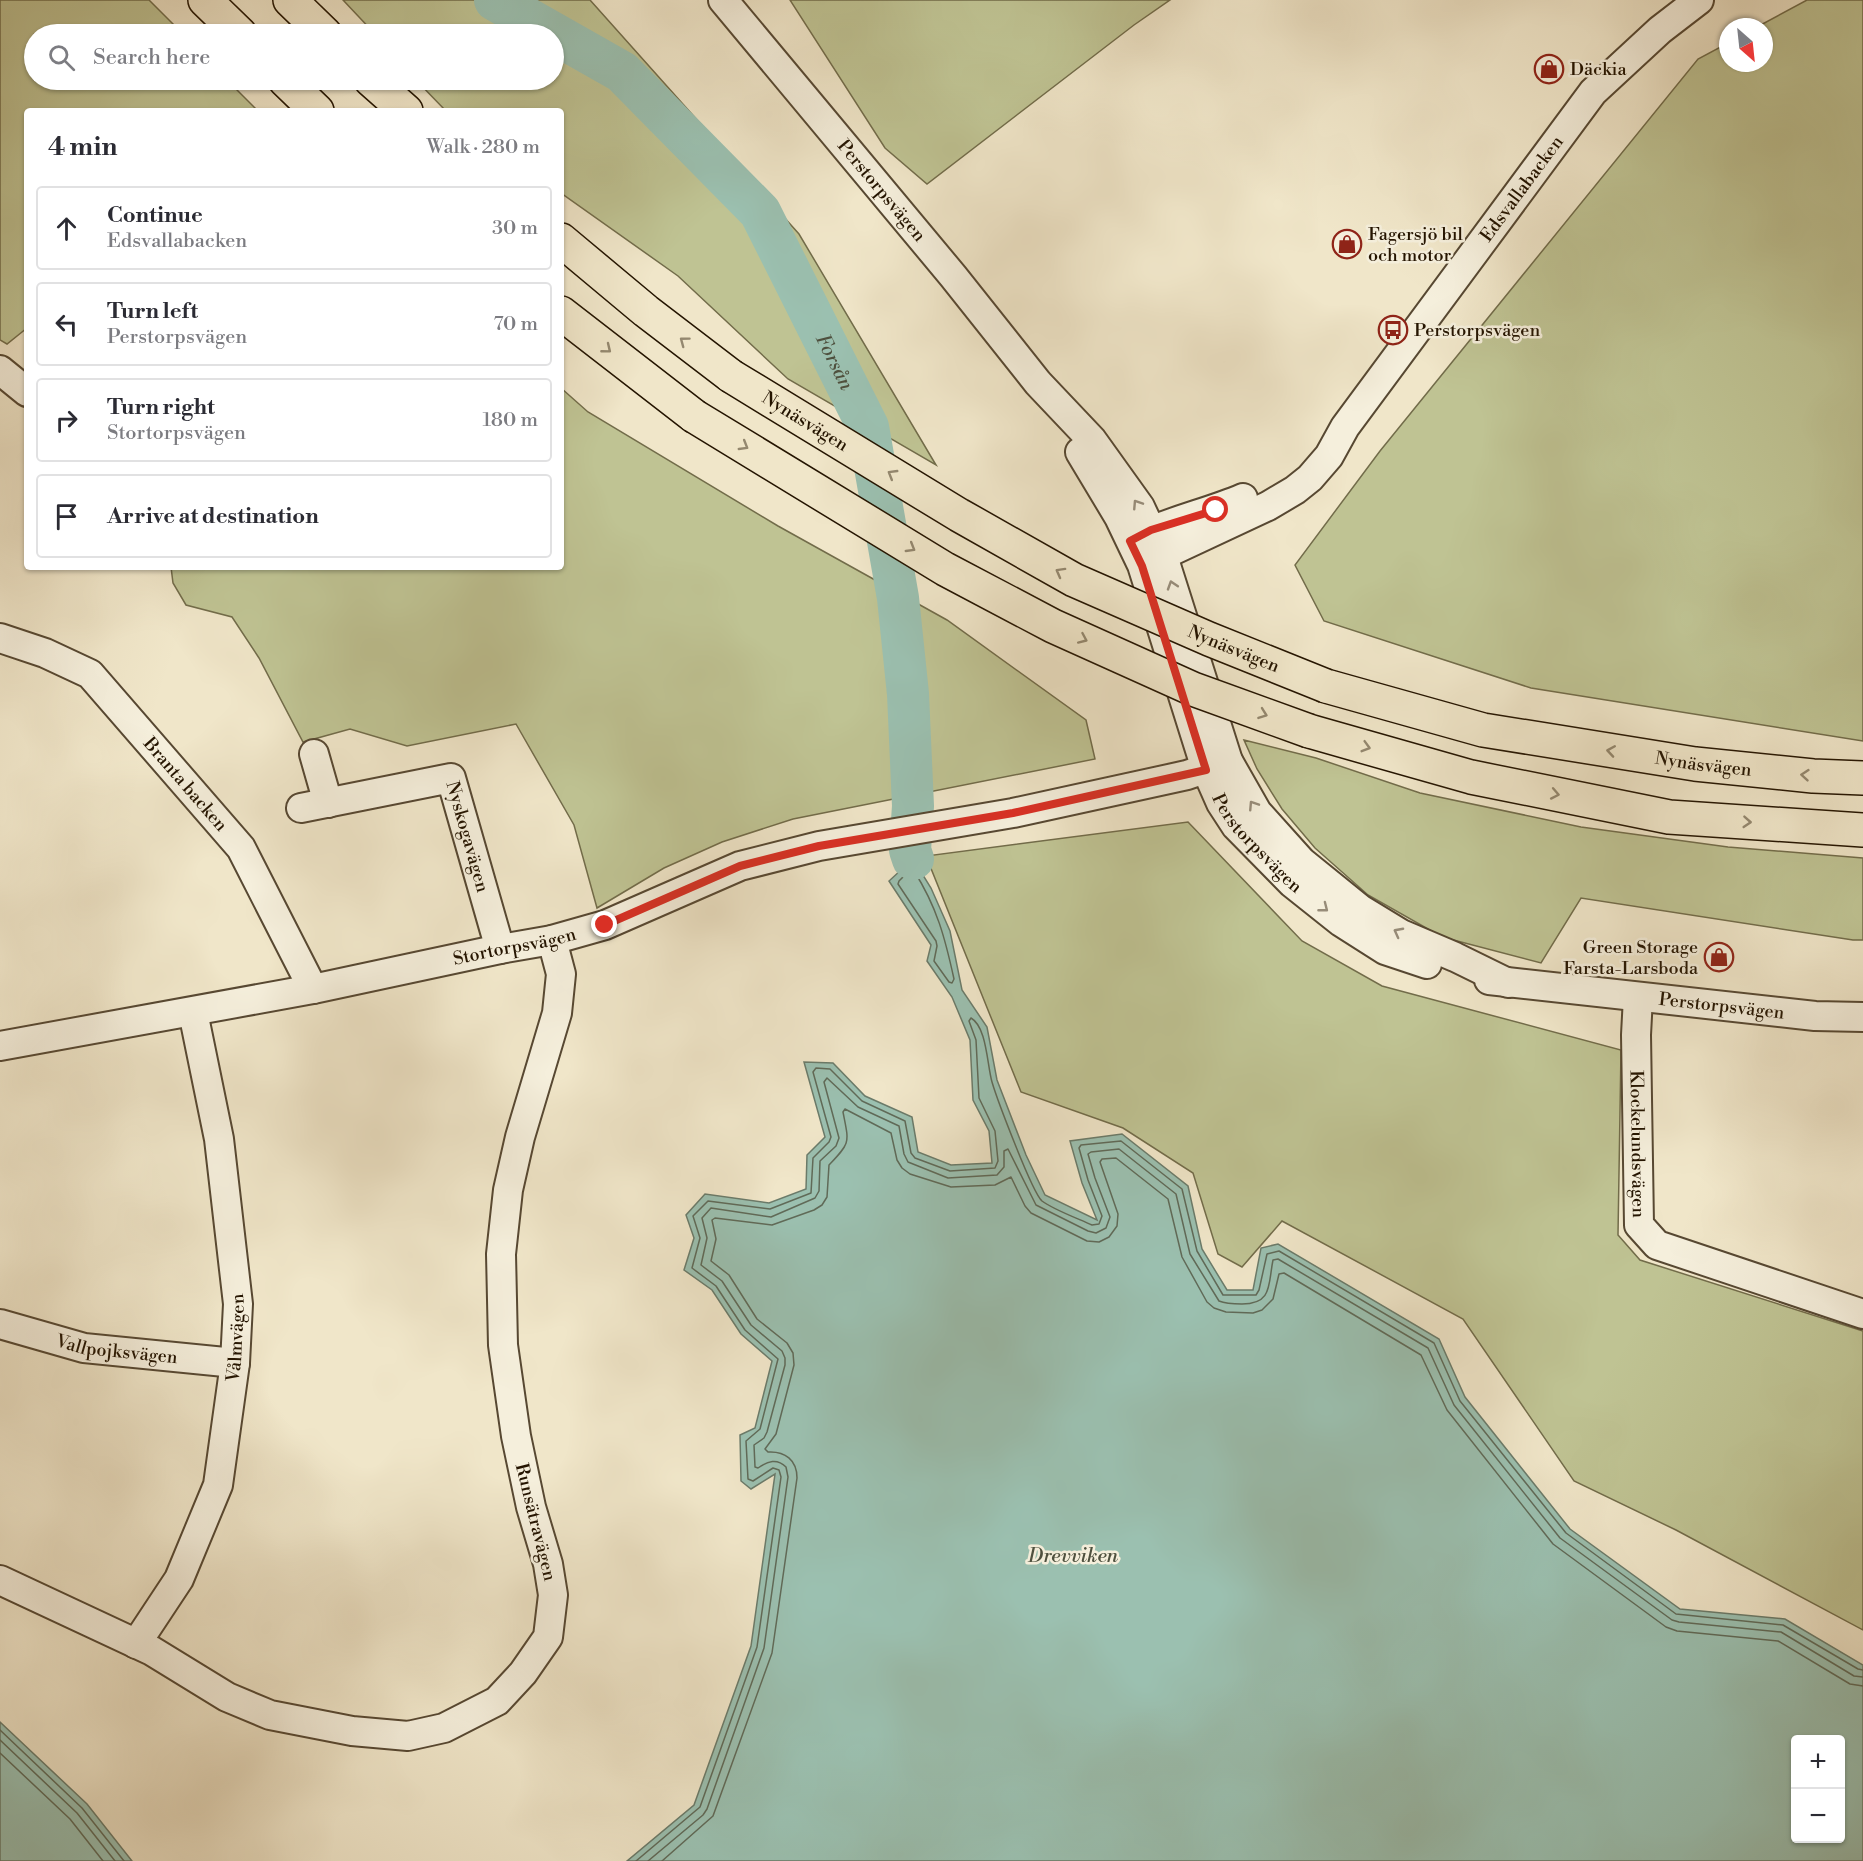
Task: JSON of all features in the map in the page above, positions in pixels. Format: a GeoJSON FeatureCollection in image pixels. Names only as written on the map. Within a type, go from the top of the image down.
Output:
{"type":"FeatureCollection","features":[{"type":"Feature","properties":{"kind":"highway"},"geometry":{"type":"LineString","coordinates":[[205,0],[230,24]]}},
{"type":"Feature","properties":{"kind":"highway"},"geometry":{"type":"LineString","coordinates":[[290,0],[315,24]]}},
{"type":"Feature","properties":{"kind":"highway"},"geometry":{"type":"LineString","coordinates":[[295,90],[314,108]]}},
{"type":"Feature","properties":{"kind":"highway"},"geometry":{"type":"LineString","coordinates":[[382,90],[403,108]]}},
{"type":"Feature","properties":{"kind":"highway","name":"Nynäsvägen"},"geometry":{"type":"LineString","coordinates":[[564,243],[646,311],[731,376],[959,515],[1074,580],[1209,639],[1326,686],[1483,730],[1695,764],[1813,776],[1863,778]]}},
{"type":"Feature","properties":{"kind":"highway"},"geometry":{"type":"LineString","coordinates":[[564,315],[694,416],[945,569],[1053,626],[1192,688],[1310,731],[1471,777],[1669,817],[1863,830]]}},
{"type":"Feature","properties":{"kind":"street","name":"Perstorpsvägen"},"geometry":{"type":"LineString","coordinates":[[723,0],[953,276],[1038,383],[1119,516],[1147,548],[1217,765],[1302,862],[1360,909],[1401,934],[1508,983],[1815,1016],[1863,1017]]}},
{"type":"Feature","properties":{"kind":"street","name":"Edsvallabacken"},"geometry":{"type":"LineString","coordinates":[[1147,548],[1216,510],[1262,489],[1300,466],[1320,445],[1345,427],[1593,92],[1660,30],[1699,0]]}},
{"type":"Feature","properties":{"kind":"street"},"geometry":{"type":"LineString","coordinates":[[0,370],[24,390]]}},
{"type":"Feature","properties":{"kind":"street","name":"Branta backen"},"geometry":{"type":"LineString","coordinates":[[0,638],[45,653],[90,674],[241,848],[313,988]]}},
{"type":"Feature","properties":{"kind":"street","name":"Nyskogavägen"},"geometry":{"type":"LineString","coordinates":[[314,754],[314,806],[452,778],[500,949]]}},
{"type":"Feature","properties":{"kind":"street","name":"Stortorpsvägen"},"geometry":{"type":"LineString","coordinates":[[0,1046],[193,1012],[552,940],[605,925],[740,866],[819,846],[1013,813],[1217,765]]}},
{"type":"Feature","properties":{"kind":"street","name":"Runsätravägen"},"geometry":{"type":"LineString","coordinates":[[0,1580],[136,1644],[227,1697],[270,1716],[352,1731],[408,1736],[444,1728],[497,1701],[523,1673],[548,1637],[553,1595],[548,1564],[531,1507],[516,1436],[503,1345],[501,1254],[508,1190],[520,1137],[557,1013],[561,974],[552,940]]}},
{"type":"Feature","properties":{"kind":"street","name":"Klockelundsvägen"},"geometry":{"type":"LineString","coordinates":[[1638,997],[1636,1035],[1639,1225],[1657,1245],[1863,1314]]}},
{"type":"Feature","properties":{"kind":"street","name":"Vålmvägen"},"geometry":{"type":"LineString","coordinates":[[136,1644],[179,1579],[218,1485],[235,1363],[238,1304],[219,1139],[193,1012]]}},
{"type":"Feature","properties":{"kind":"street","name":"Vallpojksvägen"},"geometry":{"type":"LineString","coordinates":[[0,1324],[84,1348],[235,1363]]}},
{"type":"Feature","properties":{"kind":"shaded area"},"geometry":{"type":"Polygon","coordinates":[[[0,0],[149,0],[173,24],[24,24],[24,90],[237,90],[255,108],[24,108],[24,330],[7,344],[0,340],[0,0]]]}},
{"type":"Feature","properties":{"kind":"shaded area"},"geometry":{"type":"Polygon","coordinates":[[[343,0],[590,0],[799,234],[936,465],[788,379],[678,276],[564,195],[564,108],[443,108],[426,90],[564,90],[564,24],[366,24],[343,0]]]}},
{"type":"Feature","properties":{"kind":"shaded area"},"geometry":{"type":"Polygon","coordinates":[[[790,0],[1170,0],[1134,25],[927,184],[885,148],[790,0]]]}},
{"type":"Feature","properties":{"kind":"shaded area"},"geometry":{"type":"Polygon","coordinates":[[[1807,0],[1863,0],[1863,741],[1531,688],[1324,621],[1295,565],[1380,451],[1698,59],[1719,48],[1719,72],[1773,72],[1773,18],[1807,0]]]}},
{"type":"Feature","properties":{"kind":"shaded area"},"geometry":{"type":"Polygon","coordinates":[[[564,391],[588,412],[778,526],[947,620],[1086,720],[1095,759],[793,819],[722,842],[664,868],[597,908],[574,825],[516,724],[407,746],[350,729],[303,742],[259,658],[232,617],[186,605],[173,583],[171,570],[564,570],[564,391]]]}},
{"type":"Feature","properties":{"kind":"shaded area"},"geometry":{"type":"Polygon","coordinates":[[[1244,740],[1316,758],[1420,793],[1581,827],[1728,847],[1863,858],[1863,940],[1581,898],[1541,963],[1442,937],[1368,895],[1315,848],[1282,809],[1257,769],[1244,740]]]}},
{"type":"Feature","properties":{"kind":"shaded area"},"geometry":{"type":"Polygon","coordinates":[[[1188,822],[1302,941],[1382,986],[1621,1050],[1618,1235],[1640,1260],[1863,1331],[1863,1630],[1676,1530],[1574,1481],[1463,1319],[1282,1221],[1242,1267],[1218,1254],[1193,1173],[1123,1128],[1021,1092],[926,856],[1188,822]]]}},
{"type":"Feature","properties":{"kind":"water","name":"Drevviken"},"geometry":{"type":"Polygon","coordinates":[[[913,859],[931,888],[950,931],[962,990],[987,1027],[997,1080],[1026,1155],[1045,1195],[1097,1220],[1082,1183],[1070,1141],[1122,1134],[1188,1186],[1202,1249],[1227,1290],[1253,1290],[1261,1248],[1278,1244],[1439,1339],[1465,1397],[1570,1529],[1680,1609],[1785,1619],[1863,1665],[1863,1861],[627,1861],[694,1805],[751,1646],[775,1474],[751,1489],[741,1481],[740,1435],[755,1428],[772,1361],[741,1334],[712,1290],[684,1270],[694,1238],[686,1215],[705,1194],[769,1203],[806,1189],[807,1155],[825,1137],[804,1062],[833,1063],[865,1096],[912,1117],[918,1152],[951,1165],[992,1163],[989,1131],[973,1100],[970,1040],[952,997],[927,961],[931,945],[889,881],[913,859]]]}},
{"type":"Feature","properties":{"kind":"water"},"geometry":{"type":"Polygon","coordinates":[[[0,1722],[87,1804],[132,1861],[0,1861],[0,1722]]]}},
{"type":"Feature","properties":{"kind":"waterway","name":"Forsån"},"geometry":{"type":"LineString","coordinates":[[495,0],[537,24]]}},
{"type":"Feature","properties":{"kind":"waterway","name":"Forsån"},"geometry":{"type":"LineString","coordinates":[[564,39],[622,72],[760,212],[868,427],[898,598],[908,694],[913,806],[910,850],[913,859]]}},
{"type":"Feature","properties":{"kind":"place","name":"Däckia"},"geometry":{"type":"Point","coordinates":[1549,69]}},
{"type":"Feature","properties":{"kind":"place","name":"Fagersjö bil och motor"},"geometry":{"type":"Point","coordinates":[1347,244]}},
{"type":"Feature","properties":{"kind":"place","name":"Perstorpsvägen"},"geometry":{"type":"Point","coordinates":[1393,330]}},
{"type":"Feature","properties":{"kind":"place","name":"Green Storage Farsta-Larsboda"},"geometry":{"type":"Point","coordinates":[1719,957]}},
{"type":"Feature","properties":{"kind":"route"},"geometry":{"type":"LineString","coordinates":[[605,925],[740,866],[819,846],[1013,813],[1206,770],[1142,566],[1130,541],[1151,530],[1216,510]]}}]}
